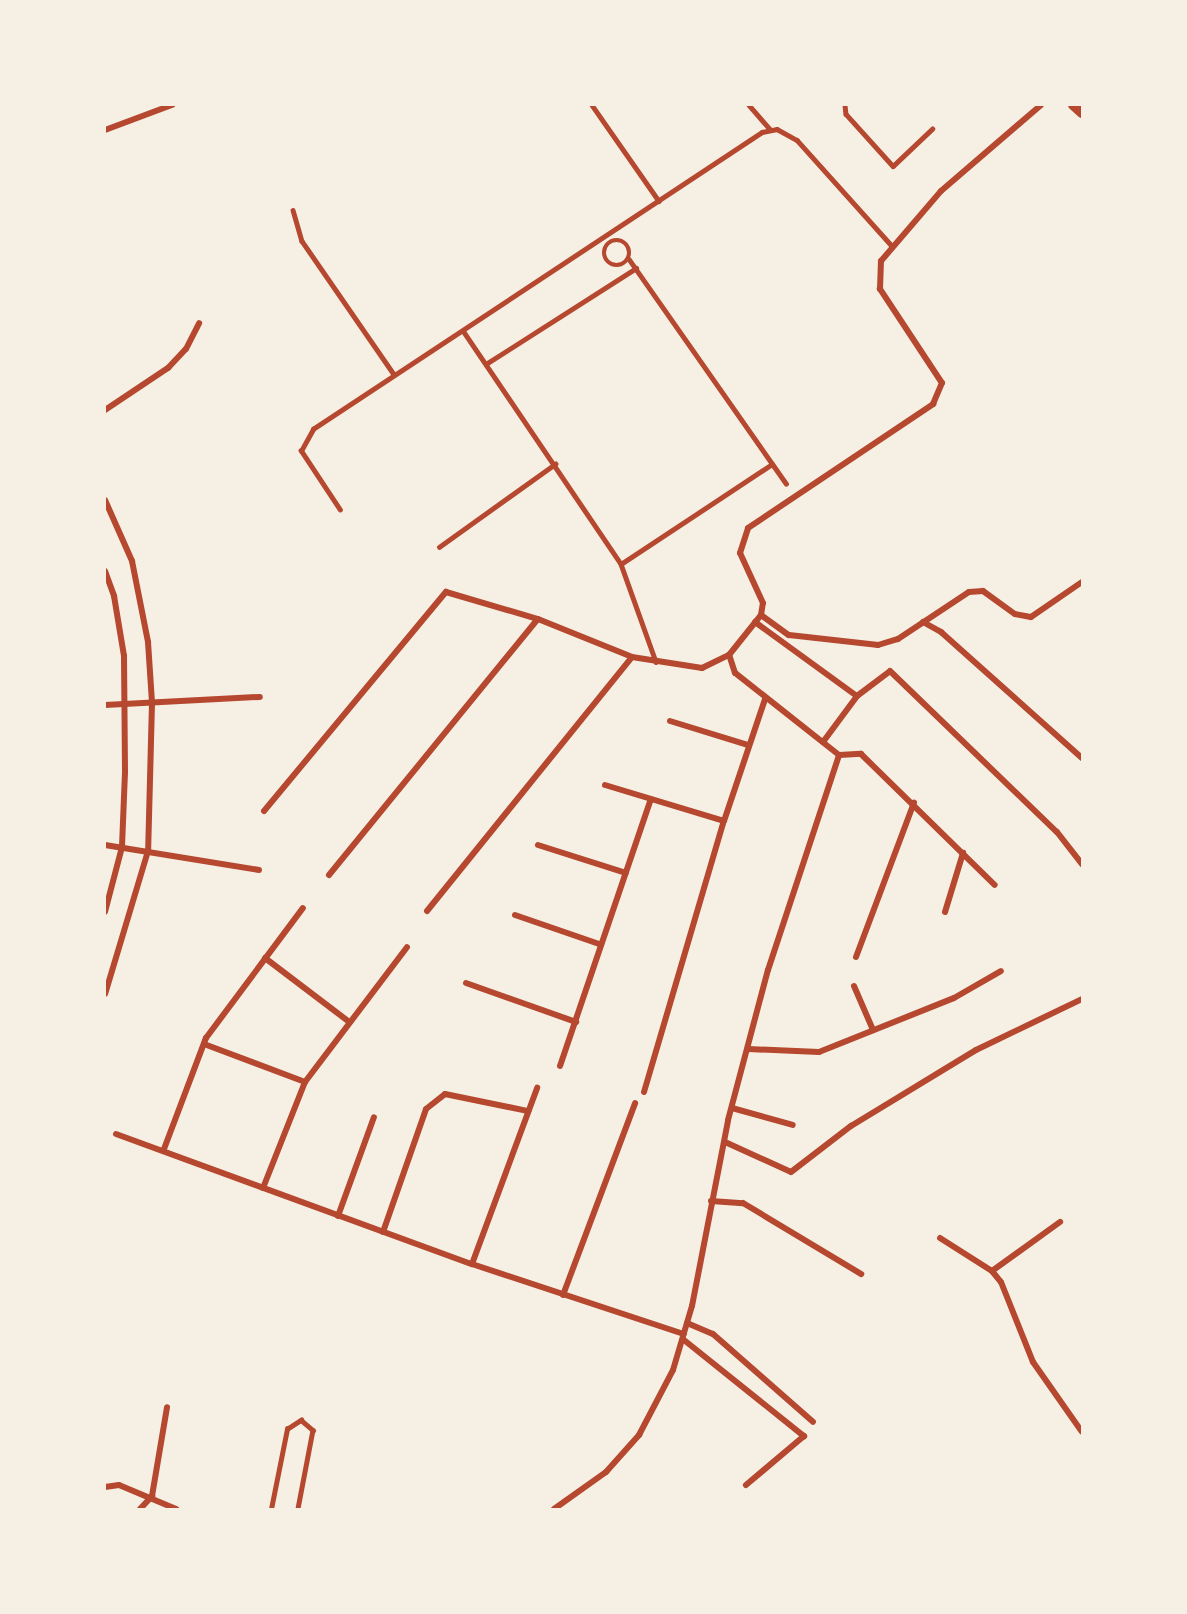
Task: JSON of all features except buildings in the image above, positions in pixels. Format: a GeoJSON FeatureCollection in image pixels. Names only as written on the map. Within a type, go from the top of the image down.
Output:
{"type":"FeatureCollection","features":[{"type":"Feature","properties":{"kind":"street"},"geometry":{"type":"LineString","coordinates":[[105,130],[172,105]]}},
{"type":"Feature","properties":{"kind":"street"},"geometry":{"type":"LineString","coordinates":[[264,811],[446,592],[538,619],[632,657],[702,668],[729,655],[761,615],[763,603],[740,553],[748,528],[933,404],[942,383],[880,289],[881,261],[941,191],[1041,105]]}},
{"type":"Feature","properties":{"kind":"street"},"geometry":{"type":"LineString","coordinates":[[1073,105],[1082,113]]}},
{"type":"Feature","properties":{"kind":"street"},"geometry":{"type":"LineString","coordinates":[[105,410],[168,368],[186,349],[199,323]]}},
{"type":"Feature","properties":{"kind":"street"},"geometry":{"type":"LineString","coordinates":[[105,500],[132,561],[148,642],[152,703],[148,851],[105,994]]}},
{"type":"Feature","properties":{"kind":"street"},"geometry":{"type":"LineString","coordinates":[[105,571],[114,596],[124,656],[122,847],[105,912]]}},
{"type":"Feature","properties":{"kind":"street"},"geometry":{"type":"LineString","coordinates":[[761,615],[789,635],[866,645],[898,639],[976,591],[992,595],[1015,614],[1031,617],[1082,582]]}},
{"type":"Feature","properties":{"kind":"street"},"geometry":{"type":"LineString","coordinates":[[329,875],[538,619]]}},
{"type":"Feature","properties":{"kind":"street"},"geometry":{"type":"LineString","coordinates":[[755,622],[857,696]]}},
{"type":"Feature","properties":{"kind":"street"},"geometry":{"type":"LineString","coordinates":[[923,622],[941,632],[1082,758]]}},
{"type":"Feature","properties":{"kind":"street"},"geometry":{"type":"LineString","coordinates":[[729,655],[735,673],[765,699],[839,755],[861,754],[914,803],[994,885]]}},
{"type":"Feature","properties":{"kind":"street"},"geometry":{"type":"LineString","coordinates":[[427,911],[632,657]]}},
{"type":"Feature","properties":{"kind":"street"},"geometry":{"type":"LineString","coordinates":[[823,742],[857,696],[890,672],[1057,832],[1082,864]]}},
{"type":"Feature","properties":{"kind":"street"},"geometry":{"type":"LineString","coordinates":[[105,705],[260,697]]}},
{"type":"Feature","properties":{"kind":"street"},"geometry":{"type":"LineString","coordinates":[[644,1092],[724,820],[765,699]]}},
{"type":"Feature","properties":{"kind":"street"},"geometry":{"type":"LineString","coordinates":[[670,721],[748,745]]}},
{"type":"Feature","properties":{"kind":"street"},"geometry":{"type":"LineString","coordinates":[[554,1509],[606,1472],[639,1436],[673,1370],[684,1337],[732,1108],[768,970],[839,755]]}},
{"type":"Feature","properties":{"kind":"street"},"geometry":{"type":"LineString","coordinates":[[605,784],[724,820]]}},
{"type":"Feature","properties":{"kind":"street"},"geometry":{"type":"LineString","coordinates":[[560,1066],[576,1022],[599,944],[651,799]]}},
{"type":"Feature","properties":{"kind":"street"},"geometry":{"type":"LineString","coordinates":[[856,957],[914,803]]}},
{"type":"Feature","properties":{"kind":"street"},"geometry":{"type":"LineString","coordinates":[[105,845],[259,870]]}},
{"type":"Feature","properties":{"kind":"street"},"geometry":{"type":"LineString","coordinates":[[538,845],[626,873]]}},
{"type":"Feature","properties":{"kind":"street"},"geometry":{"type":"LineString","coordinates":[[945,912],[963,853]]}},
{"type":"Feature","properties":{"kind":"street"},"geometry":{"type":"LineString","coordinates":[[164,1149],[204,1044],[303,908]]}},
{"type":"Feature","properties":{"kind":"street"},"geometry":{"type":"LineString","coordinates":[[515,915],[599,944]]}},
{"type":"Feature","properties":{"kind":"street"},"geometry":{"type":"LineString","coordinates":[[263,1188],[305,1082],[348,1021],[407,947]]}},
{"type":"Feature","properties":{"kind":"street"},"geometry":{"type":"LineString","coordinates":[[265,958],[348,1021]]}},
{"type":"Feature","properties":{"kind":"street"},"geometry":{"type":"LineString","coordinates":[[748,1049],[819,1052],[954,998],[1001,971]]}},
{"type":"Feature","properties":{"kind":"street"},"geometry":{"type":"LineString","coordinates":[[466,983],[576,1022]]}},
{"type":"Feature","properties":{"kind":"street"},"geometry":{"type":"LineString","coordinates":[[854,986],[873,1030]]}},
{"type":"Feature","properties":{"kind":"street"},"geometry":{"type":"LineString","coordinates":[[725,1142],[791,1172],[851,1126],[976,1050],[1082,999]]}},
{"type":"Feature","properties":{"kind":"street"},"geometry":{"type":"LineString","coordinates":[[204,1044],[305,1082]]}},
{"type":"Feature","properties":{"kind":"street"},"geometry":{"type":"LineString","coordinates":[[472,1264],[537,1088]]}},
{"type":"Feature","properties":{"kind":"street"},"geometry":{"type":"LineString","coordinates":[[383,1232],[426,1109],[445,1094],[528,1111]]}},
{"type":"Feature","properties":{"kind":"street"},"geometry":{"type":"LineString","coordinates":[[563,1295],[635,1102]]}},
{"type":"Feature","properties":{"kind":"street"},"geometry":{"type":"LineString","coordinates":[[732,1108],[793,1125]]}},
{"type":"Feature","properties":{"kind":"street"},"geometry":{"type":"LineString","coordinates":[[338,1216],[374,1117]]}},
{"type":"Feature","properties":{"kind":"street"},"geometry":{"type":"LineString","coordinates":[[116,1134],[164,1149],[263,1188],[472,1264],[684,1337],[804,1436],[746,1485]]}},
{"type":"Feature","properties":{"kind":"street"},"geometry":{"type":"LineString","coordinates":[[711,1201],[743,1203],[861,1274]]}},
{"type":"Feature","properties":{"kind":"street"},"geometry":{"type":"LineString","coordinates":[[992,1270],[1060,1222]]}},
{"type":"Feature","properties":{"kind":"street"},"geometry":{"type":"LineString","coordinates":[[940,1239],[992,1270],[1001,1282],[1032,1362],[1082,1432]]}},
{"type":"Feature","properties":{"kind":"street"},"geometry":{"type":"LineString","coordinates":[[687,1323],[713,1334],[813,1422]]}},
{"type":"Feature","properties":{"kind":"street"},"geometry":{"type":"LineString","coordinates":[[140,1509],[152,1496],[167,1407]]}},
{"type":"Feature","properties":{"kind":"street"},"geometry":{"type":"LineString","coordinates":[[105,1487],[119,1485],[152,1496],[176,1509]]}},
{"type":"Feature","properties":{"kind":"lane"},"geometry":{"type":"LineString","coordinates":[[592,105],[659,201]]}},
{"type":"Feature","properties":{"kind":"lane"},"geometry":{"type":"LineString","coordinates":[[749,105],[770,129]]}},
{"type":"Feature","properties":{"kind":"lane"},"geometry":{"type":"LineString","coordinates":[[845,105],[846,114],[893,166],[932,129]]}},
{"type":"Feature","properties":{"kind":"lane"},"geometry":{"type":"LineString","coordinates":[[340,510],[301,451],[313,429],[393,373],[464,332],[770,129],[787,131],[797,140],[892,246]]}},
{"type":"Feature","properties":{"kind":"lane"},"geometry":{"type":"LineString","coordinates":[[293,210],[302,241],[393,373]]}},
{"type":"Feature","properties":{"kind":"lane"},"geometry":{"type":"LineString","coordinates":[[621,241],[623,226]]}},
{"type":"Feature","properties":{"kind":"lane"},"geometry":{"type":"LineString","coordinates":[[604,256],[609,243],[621,241],[628,246],[629,259],[786,483]]}},
{"type":"Feature","properties":{"kind":"lane"},"geometry":{"type":"LineString","coordinates":[[591,248],[614,266],[629,259]]}},
{"type":"Feature","properties":{"kind":"lane"},"geometry":{"type":"LineString","coordinates":[[486,364],[636,268]]}},
{"type":"Feature","properties":{"kind":"lane"},"geometry":{"type":"LineString","coordinates":[[464,332],[621,564],[656,662]]}},
{"type":"Feature","properties":{"kind":"lane"},"geometry":{"type":"LineString","coordinates":[[439,547],[555,464]]}},
{"type":"Feature","properties":{"kind":"lane"},"geometry":{"type":"LineString","coordinates":[[621,564],[772,464]]}},
{"type":"Feature","properties":{"kind":"lane"},"geometry":{"type":"LineString","coordinates":[[271,1509],[287,1429],[301,1420],[313,1430],[298,1509]]}}]}
